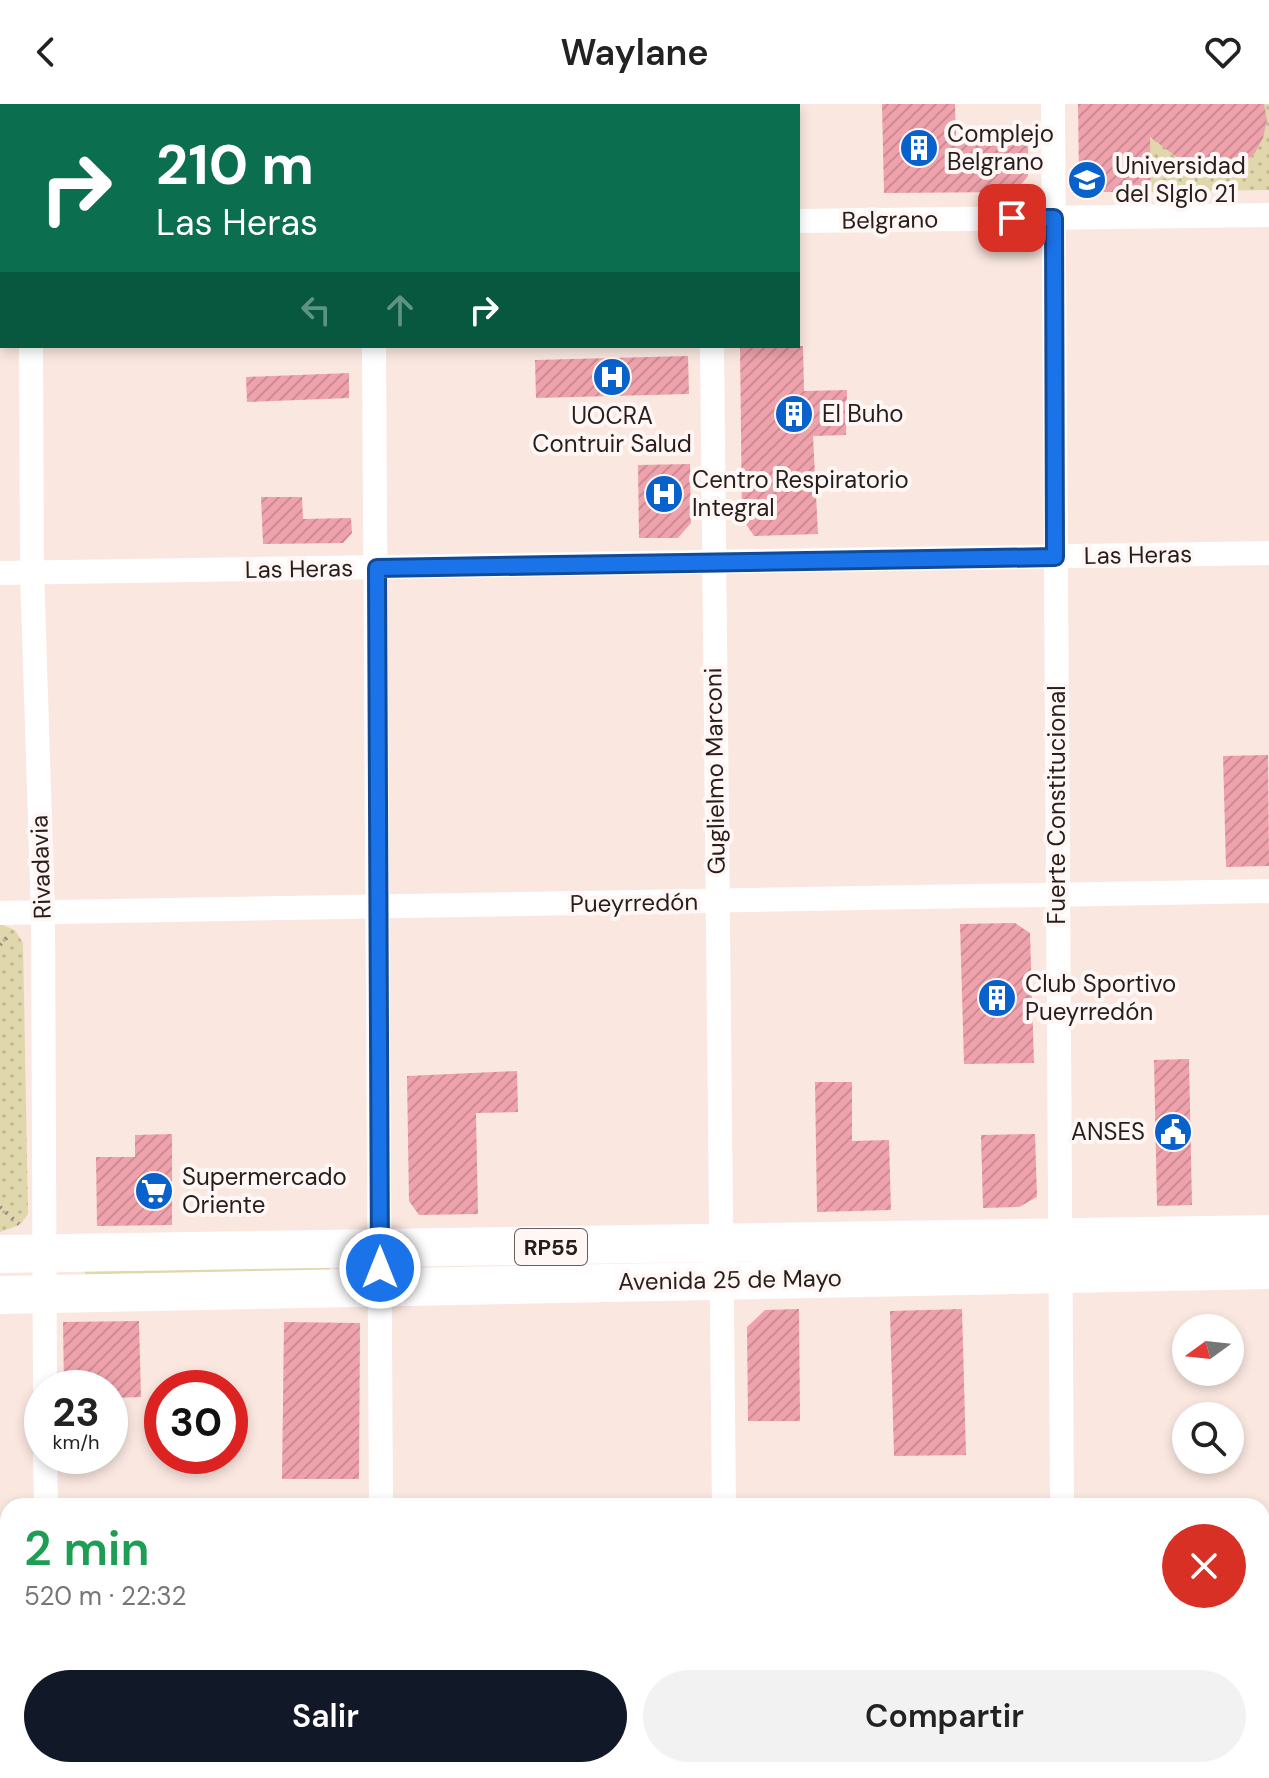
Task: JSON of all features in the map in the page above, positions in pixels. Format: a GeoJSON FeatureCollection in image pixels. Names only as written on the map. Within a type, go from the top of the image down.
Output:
{"type":"FeatureCollection","features":[{"type":"Feature","properties":{"kind":"main road","name":"Avenida 25 de Mayo"},"geometry":{"type":"LineString","coordinates":[[1059,1256],[1269,1234]]}},
{"type":"Feature","properties":{"kind":"main road","name":"Avenida 25 de Mayo"},"geometry":{"type":"LineString","coordinates":[[10,1240],[46,1255],[380,1249],[722,1262]]}},
{"type":"Feature","properties":{"kind":"main road","name":"Avenida 25 de Mayo"},"geometry":{"type":"LineString","coordinates":[[0,1295],[380,1287],[722,1262],[1059,1256],[1269,1270]]}},
{"type":"Feature","properties":{"kind":"street","name":"Fuerte Constitucional"},"geometry":{"type":"LineString","coordinates":[[1053,104],[1062,1498]]}},
{"type":"Feature","properties":{"kind":"street","name":"Belgrano"},"geometry":{"type":"LineString","coordinates":[[800,221],[1269,215]]}},
{"type":"Feature","properties":{"kind":"street","name":"Rivadavia"},"geometry":{"type":"LineString","coordinates":[[31,348],[32,571],[43,914],[45,1370]]}},
{"type":"Feature","properties":{"kind":"street"},"geometry":{"type":"LineString","coordinates":[[374,348],[381,1498]]}},
{"type":"Feature","properties":{"kind":"street","name":"Guglielmo Marconi"},"geometry":{"type":"LineString","coordinates":[[712,348],[724,1498]]}},
{"type":"Feature","properties":{"kind":"street","name":"Las Heras"},"geometry":{"type":"LineString","coordinates":[[0,573],[1269,553]]}},
{"type":"Feature","properties":{"kind":"street","name":"Pueyrredón"},"geometry":{"type":"LineString","coordinates":[[0,913],[1269,891]]}},
{"type":"Feature","properties":{"kind":"street"},"geometry":{"type":"LineString","coordinates":[[45,1474],[46,1498]]}},
{"type":"Feature","properties":{"kind":"path"},"geometry":{"type":"LineString","coordinates":[[0,1207],[10,1240]]}},
{"type":"Feature","properties":{"kind":"shaded area"},"geometry":{"type":"Polygon","coordinates":[[[1149,104],[1269,104],[1269,190],[1151,192],[1149,104]]]}},
{"type":"Feature","properties":{"kind":"shaded area"},"geometry":{"type":"Polygon","coordinates":[[[0,924],[15,930],[23,943],[28,1214],[20,1225],[0,1232],[0,924]]]}},
{"type":"Feature","properties":{"kind":"shaded area"},"geometry":{"type":"Polygon","coordinates":[[[329,1264],[330,1271],[85,1275],[85,1268],[329,1264]]]}},
{"type":"Feature","properties":{"kind":"building","name":"Complejo Belgrano"},"geometry":{"type":"Polygon","coordinates":[[[882,104],[955,104],[956,142],[1028,140],[1028,176],[1015,192],[884,193],[882,104]]]}},
{"type":"Feature","properties":{"kind":"building"},"geometry":{"type":"Polygon","coordinates":[[[1078,104],[1264,104],[1267,120],[1255,153],[1241,165],[1224,171],[1207,172],[1189,166],[1150,137],[1151,192],[1088,192],[1079,180],[1078,104]]]}},
{"type":"Feature","properties":{"kind":"building"},"geometry":{"type":"Polygon","coordinates":[[[803,346],[804,391],[847,390],[846,435],[813,436],[818,534],[754,536],[742,518],[740,348],[803,346]]]}},
{"type":"Feature","properties":{"kind":"building","name":"UOCRA Contruir Salud"},"geometry":{"type":"Polygon","coordinates":[[[688,356],[689,394],[536,398],[535,360],[688,356]]]}},
{"type":"Feature","properties":{"kind":"building"},"geometry":{"type":"Polygon","coordinates":[[[349,373],[349,398],[247,402],[246,377],[349,373]]]}},
{"type":"Feature","properties":{"kind":"building","name":"Centro Respiratorio Integral"},"geometry":{"type":"Polygon","coordinates":[[[690,464],[691,523],[678,538],[639,538],[638,465],[690,464]]]}},
{"type":"Feature","properties":{"kind":"building"},"geometry":{"type":"Polygon","coordinates":[[[261,497],[302,497],[303,519],[351,518],[352,533],[343,543],[263,544],[261,497]]]}},
{"type":"Feature","properties":{"kind":"building"},"geometry":{"type":"Polygon","coordinates":[[[1268,755],[1269,866],[1226,867],[1223,756],[1268,755]]]}},
{"type":"Feature","properties":{"kind":"building","name":"Club Sportivo Pueyrredón"},"geometry":{"type":"Polygon","coordinates":[[[1015,923],[1030,933],[1034,1063],[964,1064],[960,924],[1015,923]]]}},
{"type":"Feature","properties":{"kind":"building","name":"ANSES"},"geometry":{"type":"Polygon","coordinates":[[[1189,1059],[1192,1205],[1157,1206],[1154,1060],[1189,1059]]]}},
{"type":"Feature","properties":{"kind":"building"},"geometry":{"type":"Polygon","coordinates":[[[517,1071],[518,1112],[476,1113],[478,1214],[419,1215],[409,1201],[407,1076],[517,1071]]]}},
{"type":"Feature","properties":{"kind":"building"},"geometry":{"type":"Polygon","coordinates":[[[815,1082],[852,1082],[852,1141],[889,1140],[891,1210],[817,1212],[815,1082]]]}},
{"type":"Feature","properties":{"kind":"building"},"geometry":{"type":"Polygon","coordinates":[[[172,1134],[172,1225],[97,1226],[96,1157],[135,1157],[135,1135],[172,1134]]]}},
{"type":"Feature","properties":{"kind":"building"},"geometry":{"type":"Polygon","coordinates":[[[1035,1134],[1037,1197],[1019,1207],[983,1208],[981,1135],[1035,1134]]]}},
{"type":"Feature","properties":{"kind":"building"},"geometry":{"type":"Polygon","coordinates":[[[799,1309],[800,1421],[748,1421],[747,1327],[765,1310],[799,1309]]]}},
{"type":"Feature","properties":{"kind":"building"},"geometry":{"type":"Polygon","coordinates":[[[962,1309],[966,1455],[894,1456],[890,1311],[962,1309]]]}},
{"type":"Feature","properties":{"kind":"building"},"geometry":{"type":"Polygon","coordinates":[[[139,1321],[141,1397],[128,1397],[128,1370],[64,1370],[63,1322],[139,1321]]]}},
{"type":"Feature","properties":{"kind":"building"},"geometry":{"type":"Polygon","coordinates":[[[284,1322],[360,1323],[359,1479],[282,1479],[284,1322]]]}},
{"type":"Feature","properties":{"kind":"place","name":"Complejo Belgrano"},"geometry":{"type":"Point","coordinates":[919,148]}},
{"type":"Feature","properties":{"kind":"place","name":"Universidad del SIglo 21"},"geometry":{"type":"Point","coordinates":[1087,180]}},
{"type":"Feature","properties":{"kind":"place","name":"UOCRA Contruir Salud"},"geometry":{"type":"Point","coordinates":[612,377]}},
{"type":"Feature","properties":{"kind":"place","name":"El Buho"},"geometry":{"type":"Point","coordinates":[794,414]}},
{"type":"Feature","properties":{"kind":"place","name":"Centro Respiratorio Integral"},"geometry":{"type":"Point","coordinates":[664,494]}},
{"type":"Feature","properties":{"kind":"place","name":"Club Sportivo Pueyrredón"},"geometry":{"type":"Point","coordinates":[997,998]}},
{"type":"Feature","properties":{"kind":"place","name":"ANSES"},"geometry":{"type":"Point","coordinates":[1173,1132]}},
{"type":"Feature","properties":{"kind":"place","name":"Supermercado Oriente"},"geometry":{"type":"Point","coordinates":[154,1191]}},
{"type":"Feature","properties":{"kind":"route"},"geometry":{"type":"LineString","coordinates":[[380,1268],[377,568],[1055,557],[1054,218],[1012,218]]}}]}
